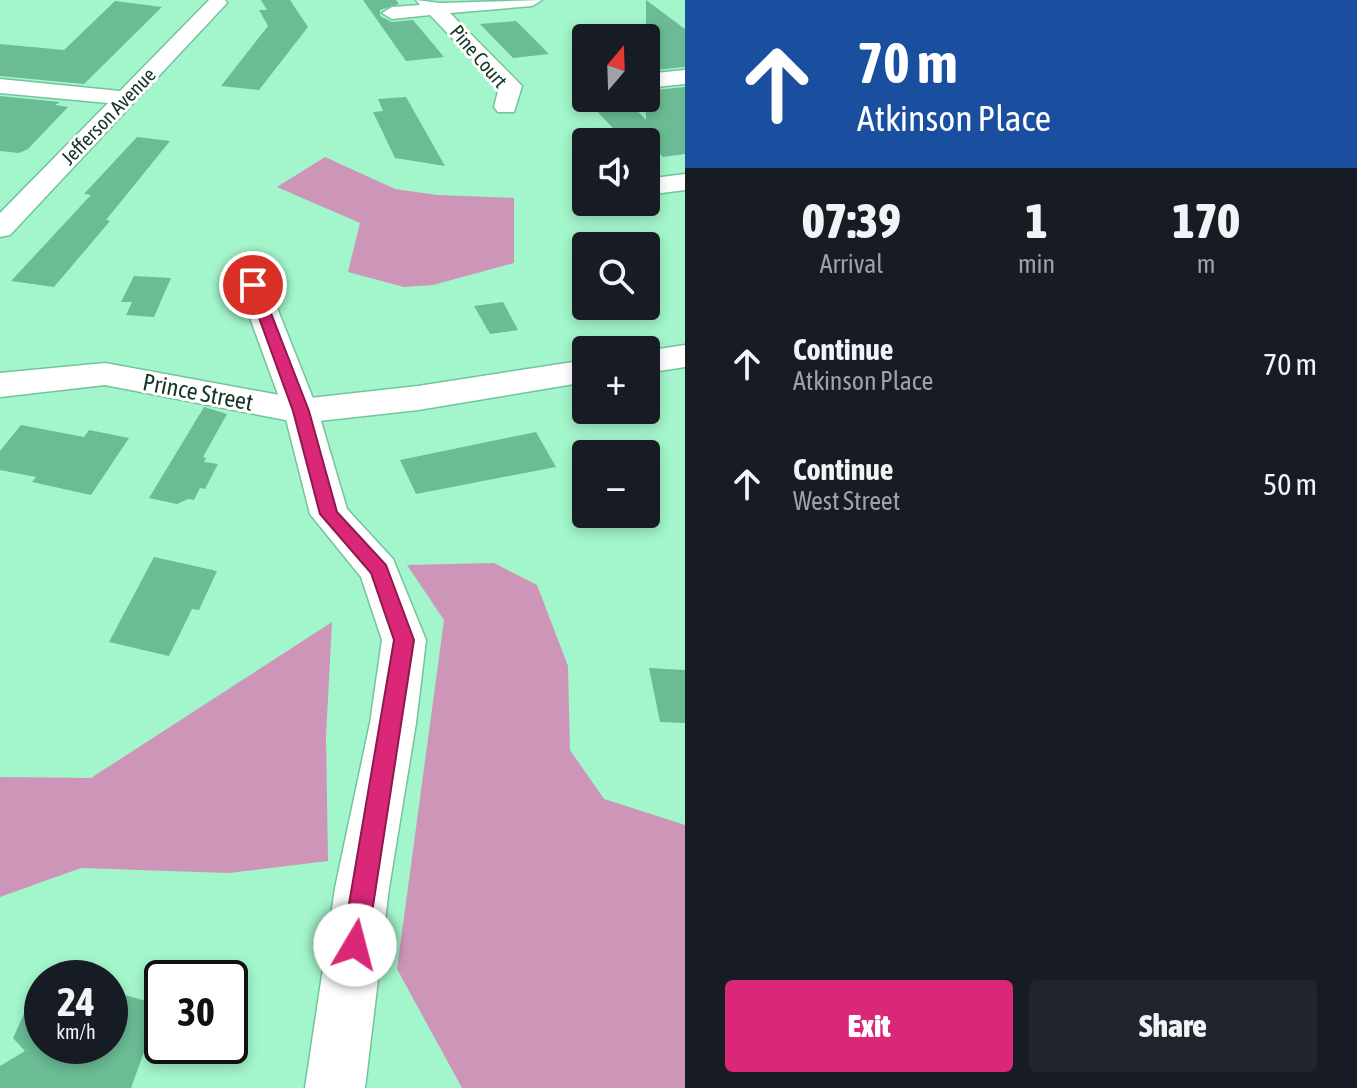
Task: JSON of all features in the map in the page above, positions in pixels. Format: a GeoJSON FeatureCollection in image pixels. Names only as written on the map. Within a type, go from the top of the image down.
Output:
{"type":"FeatureCollection","features":[{"type":"Feature","properties":{"kind":"street"},"geometry":{"type":"LineString","coordinates":[[392,13],[431,4],[532,0]]}},
{"type":"Feature","properties":{"kind":"street","name":"Jefferson Avenue"},"geometry":{"type":"LineString","coordinates":[[0,229],[217,3]]}},
{"type":"Feature","properties":{"kind":"street","name":"Pine Court"},"geometry":{"type":"LineString","coordinates":[[431,4],[511,86],[506,107]]}},
{"type":"Feature","properties":{"kind":"street"},"geometry":{"type":"LineString","coordinates":[[660,80],[685,77]]}},
{"type":"Feature","properties":{"kind":"street"},"geometry":{"type":"LineString","coordinates":[[0,86],[125,98]]}},
{"type":"Feature","properties":{"kind":"street"},"geometry":{"type":"LineString","coordinates":[[660,185],[685,182]]}},
{"type":"Feature","properties":{"kind":"street"},"geometry":{"type":"LineString","coordinates":[[253,285],[301,411],[329,514],[379,570],[404,640],[393,723],[362,888],[335,1088]]}},
{"type":"Feature","properties":{"kind":"street"},"geometry":{"type":"LineString","coordinates":[[660,360],[685,356]]}},
{"type":"Feature","properties":{"kind":"street","name":"Prince Street"},"geometry":{"type":"LineString","coordinates":[[0,385],[105,374],[301,411],[418,398],[572,373]]}},
{"type":"Feature","properties":{"kind":"shaded area"},"geometry":{"type":"Polygon","coordinates":[[[325,157],[395,189],[437,195],[514,198],[514,263],[433,285],[404,287],[348,272],[360,223],[277,187],[325,157]]]}},
{"type":"Feature","properties":{"kind":"shaded area"},"geometry":{"type":"Polygon","coordinates":[[[494,563],[537,585],[568,666],[570,750],[604,799],[685,825],[685,1088],[462,1088],[397,969],[444,620],[407,565],[494,563]]]}},
{"type":"Feature","properties":{"kind":"shaded area"},"geometry":{"type":"Polygon","coordinates":[[[332,622],[326,737],[328,861],[229,873],[81,868],[0,897],[0,777],[91,778],[332,622]]]}},
{"type":"Feature","properties":{"kind":"building"},"geometry":{"type":"Polygon","coordinates":[[[261,0],[290,0],[308,27],[259,90],[221,86],[268,26],[259,10],[267,10],[261,0]]]}},
{"type":"Feature","properties":{"kind":"building"},"geometry":{"type":"Polygon","coordinates":[[[363,0],[396,0],[399,4],[380,10],[380,16],[392,22],[413,20],[444,57],[406,61],[363,0]]]}},
{"type":"Feature","properties":{"kind":"building"},"geometry":{"type":"Polygon","coordinates":[[[646,0],[685,29],[685,67],[660,70],[660,24],[646,24],[646,0]]]}},
{"type":"Feature","properties":{"kind":"building"},"geometry":{"type":"Polygon","coordinates":[[[115,1],[162,7],[84,84],[0,76],[0,44],[64,50],[115,1]]]}},
{"type":"Feature","properties":{"kind":"building"},"geometry":{"type":"Polygon","coordinates":[[[516,21],[549,54],[513,58],[480,24],[516,21]]]}},
{"type":"Feature","properties":{"kind":"building"},"geometry":{"type":"Polygon","coordinates":[[[685,87],[685,154],[663,157],[660,154],[660,128],[613,128],[598,112],[638,112],[646,120],[646,112],[660,112],[660,90],[685,87]]]}},
{"type":"Feature","properties":{"kind":"building"},"geometry":{"type":"Polygon","coordinates":[[[0,96],[60,102],[55,105],[68,107],[28,149],[19,153],[0,151],[0,96]]]}},
{"type":"Feature","properties":{"kind":"building"},"geometry":{"type":"Polygon","coordinates":[[[406,97],[445,166],[395,158],[373,112],[383,111],[378,99],[406,97]]]}},
{"type":"Feature","properties":{"kind":"building"},"geometry":{"type":"Polygon","coordinates":[[[137,137],[170,141],[106,220],[110,221],[54,287],[11,281],[91,195],[84,194],[137,137]]]}},
{"type":"Feature","properties":{"kind":"building"},"geometry":{"type":"Polygon","coordinates":[[[134,276],[171,278],[154,317],[126,315],[132,302],[121,302],[134,276]]]}},
{"type":"Feature","properties":{"kind":"building"},"geometry":{"type":"Polygon","coordinates":[[[503,302],[518,330],[490,334],[474,306],[503,302]]]}},
{"type":"Feature","properties":{"kind":"building"},"geometry":{"type":"Polygon","coordinates":[[[204,407],[227,414],[203,457],[206,458],[204,462],[218,464],[205,489],[200,488],[194,500],[177,504],[149,498],[204,407]]]}},
{"type":"Feature","properties":{"kind":"building"},"geometry":{"type":"Polygon","coordinates":[[[21,425],[84,437],[89,430],[129,438],[91,495],[32,482],[36,477],[0,470],[0,451],[21,425]]]}},
{"type":"Feature","properties":{"kind":"building"},"geometry":{"type":"Polygon","coordinates":[[[536,432],[556,467],[416,494],[400,460],[536,432]]]}},
{"type":"Feature","properties":{"kind":"building"},"geometry":{"type":"Polygon","coordinates":[[[154,557],[217,571],[199,610],[192,609],[169,656],[109,642],[154,557]]]}},
{"type":"Feature","properties":{"kind":"building"},"geometry":{"type":"Polygon","coordinates":[[[649,668],[685,670],[685,723],[660,722],[649,668]]]}},
{"type":"Feature","properties":{"kind":"building"},"geometry":{"type":"Polygon","coordinates":[[[128,996],[144,1000],[144,1052],[131,1088],[0,1088],[0,1066],[24,1052],[24,1064],[128,1064],[128,996]]]}},
{"type":"Feature","properties":{"kind":"building"},"geometry":{"type":"Polygon","coordinates":[[[24,1014],[24,1050],[13,1038],[24,1014]]]}},
{"type":"Feature","properties":{"kind":"route"},"geometry":{"type":"LineString","coordinates":[[253,285],[301,411],[329,514],[379,570],[404,640],[355,945]]}}]}
